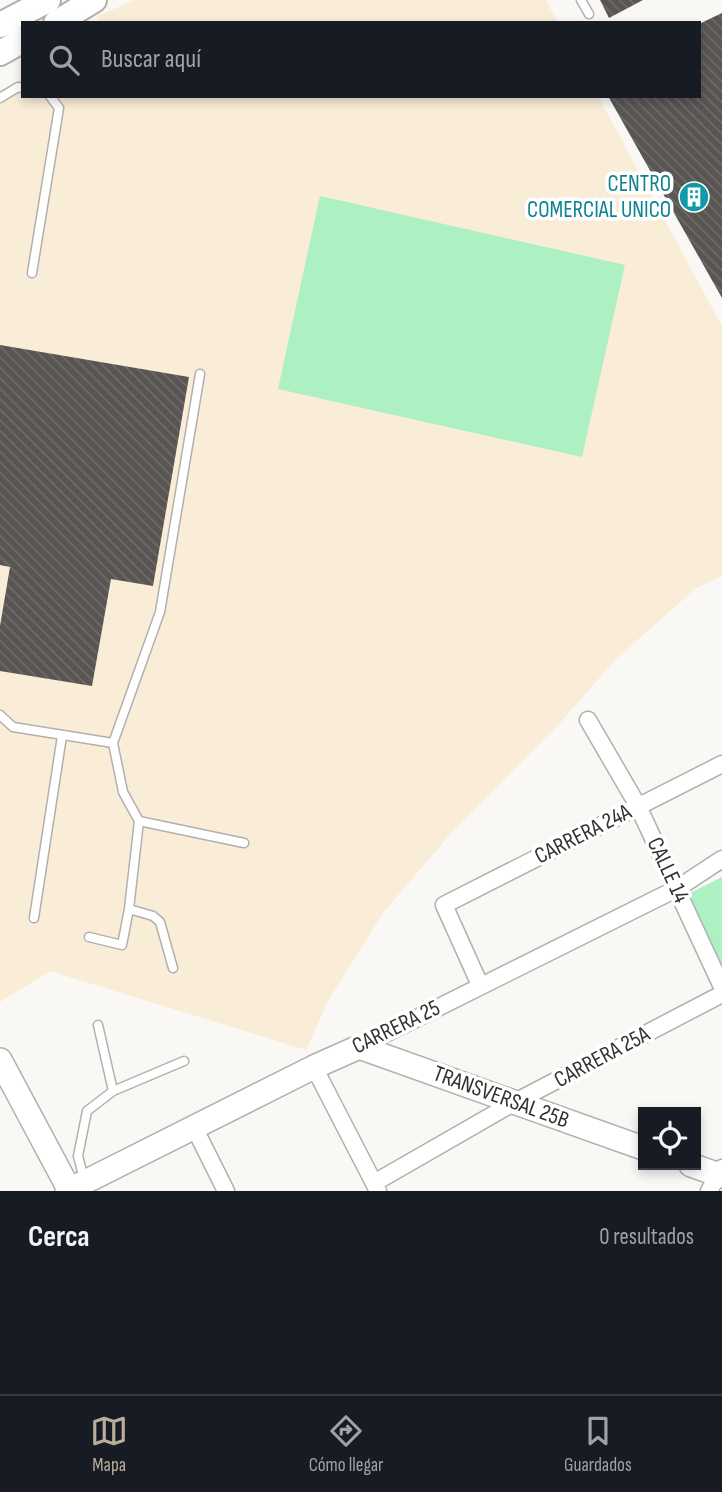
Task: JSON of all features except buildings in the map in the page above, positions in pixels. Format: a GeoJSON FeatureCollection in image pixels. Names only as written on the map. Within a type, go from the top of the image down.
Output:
{"type":"FeatureCollection","features":[{"type":"Feature","properties":{"kind":"main road"},"geometry":{"type":"LineString","coordinates":[[0,25],[48,0]]}},
{"type":"Feature","properties":{"kind":"main road"},"geometry":{"type":"LineString","coordinates":[[59,21],[94,0]]}},
{"type":"Feature","properties":{"kind":"main road"},"geometry":{"type":"LineString","coordinates":[[0,53],[21,41]]}},
{"type":"Feature","properties":{"kind":"street","name":"CALLE 14"},"geometry":{"type":"LineString","coordinates":[[588,720],[638,806],[722,987]]}},
{"type":"Feature","properties":{"kind":"street","name":"CARRERA 24A"},"geometry":{"type":"LineString","coordinates":[[481,985],[444,905],[722,764]]}},
{"type":"Feature","properties":{"kind":"street","name":"CARRERA 25"},"geometry":{"type":"LineString","coordinates":[[73,1188],[678,888],[722,859]]}},
{"type":"Feature","properties":{"kind":"street","name":"CARRERA 25A"},"geometry":{"type":"LineString","coordinates":[[376,1187],[515,1102],[722,995]]}},
{"type":"Feature","properties":{"kind":"street","name":"TRANSVERSAL 25B"},"geometry":{"type":"LineString","coordinates":[[359,1047],[638,1146]]}},
{"type":"Feature","properties":{"kind":"street"},"geometry":{"type":"LineString","coordinates":[[0,1060],[73,1188]]}},
{"type":"Feature","properties":{"kind":"street"},"geometry":{"type":"LineString","coordinates":[[313,1067],[376,1187]]}},
{"type":"Feature","properties":{"kind":"street"},"geometry":{"type":"LineString","coordinates":[[194,1127],[226,1191]]}},
{"type":"Feature","properties":{"kind":"street"},"geometry":{"type":"LineString","coordinates":[[701,1169],[718,1177]]}},
{"type":"Feature","properties":{"kind":"lane"},"geometry":{"type":"LineString","coordinates":[[581,0],[589,14]]}},
{"type":"Feature","properties":{"kind":"lane"},"geometry":{"type":"LineString","coordinates":[[0,97],[21,88]]}},
{"type":"Feature","properties":{"kind":"lane"},"geometry":{"type":"LineString","coordinates":[[32,272],[59,108],[52,98]]}},
{"type":"Feature","properties":{"kind":"lane"},"geometry":{"type":"LineString","coordinates":[[89,937],[122,945],[139,821],[123,792],[113,743],[160,612],[200,374]]}},
{"type":"Feature","properties":{"kind":"lane"},"geometry":{"type":"LineString","coordinates":[[0,715],[13,727],[113,743]]}},
{"type":"Feature","properties":{"kind":"lane"},"geometry":{"type":"LineString","coordinates":[[34,918],[62,736]]}},
{"type":"Feature","properties":{"kind":"lane"},"geometry":{"type":"LineString","coordinates":[[139,821],[244,843]]}},
{"type":"Feature","properties":{"kind":"lane"},"geometry":{"type":"LineString","coordinates":[[129,909],[153,916],[160,922],[173,968]]}},
{"type":"Feature","properties":{"kind":"lane"},"geometry":{"type":"LineString","coordinates":[[98,1025],[113,1091]]}},
{"type":"Feature","properties":{"kind":"lane"},"geometry":{"type":"LineString","coordinates":[[73,1188],[87,1111],[113,1091],[184,1061]]}},
{"type":"Feature","properties":{"kind":"shaded area"},"geometry":{"type":"Polygon","coordinates":[[[135,0],[546,0],[557,21],[99,21],[97,16],[135,0]]]}},
{"type":"Feature","properties":{"kind":"shaded area"},"geometry":{"type":"Polygon","coordinates":[[[21,80],[21,98],[599,98],[722,326],[722,576],[695,589],[615,660],[560,723],[452,832],[383,913],[328,1001],[306,1050],[50,971],[0,1002],[0,90],[21,80]]]}},
{"type":"Feature","properties":{"kind":"green space"},"geometry":{"type":"Polygon","coordinates":[[[320,196],[625,265],[582,457],[278,389],[320,196]]]}},
{"type":"Feature","properties":{"kind":"green space"},"geometry":{"type":"Polygon","coordinates":[[[722,877],[722,970],[686,895],[722,877]]]}},
{"type":"Feature","properties":{"kind":"place","name":"CENTRO COMERCIAL UNICO"},"geometry":{"type":"Point","coordinates":[694,197]}}]}
